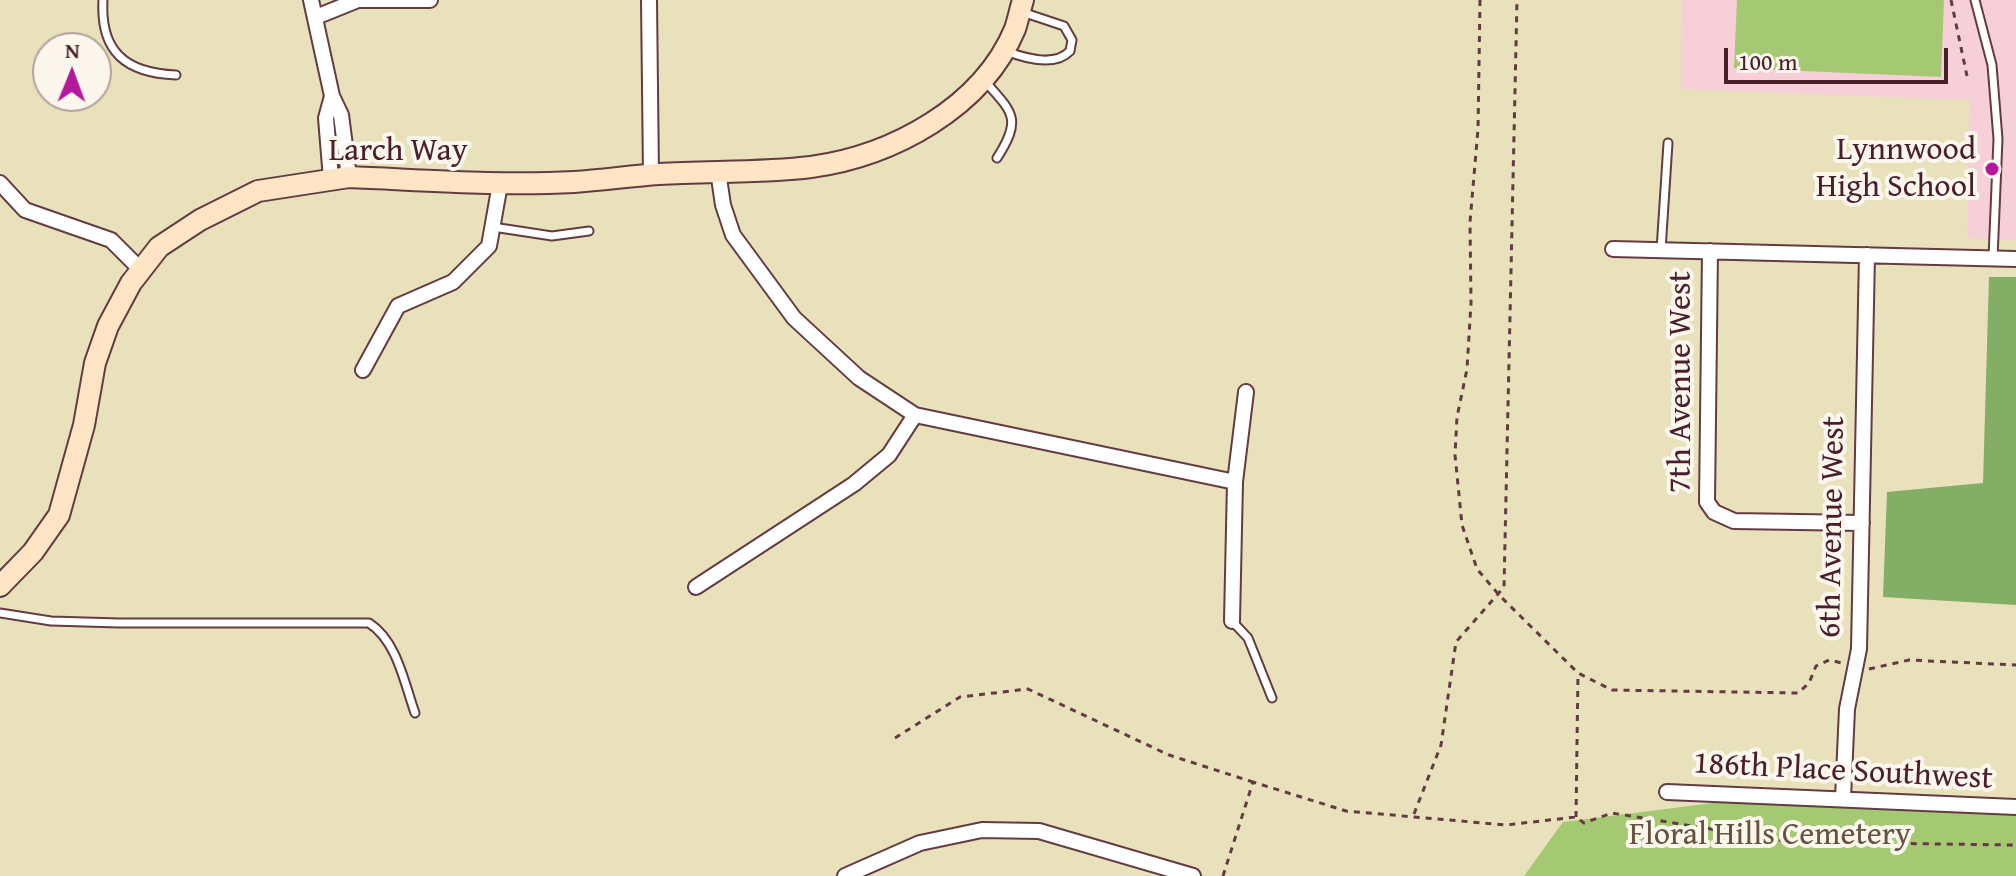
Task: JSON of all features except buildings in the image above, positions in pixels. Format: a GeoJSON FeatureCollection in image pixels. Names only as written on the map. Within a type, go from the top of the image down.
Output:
{"type":"FeatureCollection","features":[{"type":"Feature","properties":{"kind":"main road","name":"Larch Way"},"geometry":{"type":"LineString","coordinates":[[0,586],[33,552],[59,515],[84,425],[95,363],[108,326],[131,283],[159,247],[200,220],[258,191],[340,178],[500,184],[574,182],[810,167],[862,156],[938,121],[967,96],[1003,50],[1014,30],[1021,6]]}},
{"type":"Feature","properties":{"kind":"street"},"geometry":{"type":"LineString","coordinates":[[311,0],[332,96],[341,115],[340,178]]}},
{"type":"Feature","properties":{"kind":"street"},"geometry":{"type":"LineString","coordinates":[[316,17],[358,0],[430,0]]}},
{"type":"Feature","properties":{"kind":"street"},"geometry":{"type":"LineString","coordinates":[[649,0],[651,175]]}},
{"type":"Feature","properties":{"kind":"street"},"geometry":{"type":"LineString","coordinates":[[718,171],[723,205],[733,235],[794,318],[859,378],[915,415],[1235,482]]}},
{"type":"Feature","properties":{"kind":"street"},"geometry":{"type":"LineString","coordinates":[[0,183],[25,210],[111,240],[141,270]]}},
{"type":"Feature","properties":{"kind":"street"},"geometry":{"type":"LineString","coordinates":[[363,370],[398,306],[453,282],[489,246],[500,184]]}},
{"type":"Feature","properties":{"kind":"street"},"geometry":{"type":"LineString","coordinates":[[1613,249],[2016,259]]}},
{"type":"Feature","properties":{"kind":"street","name":"7th Avenue West"},"geometry":{"type":"LineString","coordinates":[[1710,251],[1707,502],[1714,512],[1734,521],[1862,523]]}},
{"type":"Feature","properties":{"kind":"street","name":"6th Avenue West"},"geometry":{"type":"LineString","coordinates":[[1843,798],[1847,709],[1859,649],[1867,255]]}},
{"type":"Feature","properties":{"kind":"street"},"geometry":{"type":"LineString","coordinates":[[1232,621],[1235,482],[1246,392]]}},
{"type":"Feature","properties":{"kind":"street"},"geometry":{"type":"LineString","coordinates":[[696,587],[854,484],[889,455],[915,415]]}},
{"type":"Feature","properties":{"kind":"street","name":"186th Place Southwest"},"geometry":{"type":"LineString","coordinates":[[1667,792],[2016,807]]}},
{"type":"Feature","properties":{"kind":"street"},"geometry":{"type":"LineString","coordinates":[[845,876],[920,843],[982,830],[1039,831],[1150,870],[1193,876]]}},
{"type":"Feature","properties":{"kind":"lane"},"geometry":{"type":"LineString","coordinates":[[103,0],[102,21],[107,42],[121,59],[156,74],[176,75]]}},
{"type":"Feature","properties":{"kind":"lane"},"geometry":{"type":"LineString","coordinates":[[1975,0],[1992,65],[1998,139],[1993,258]]}},
{"type":"Feature","properties":{"kind":"lane"},"geometry":{"type":"LineString","coordinates":[[1003,50],[1036,59],[1062,57],[1070,51],[1072,40],[1064,26],[1021,6]]}},
{"type":"Feature","properties":{"kind":"lane"},"geometry":{"type":"LineString","coordinates":[[982,78],[1009,110],[1012,120],[1012,130],[997,158]]}},
{"type":"Feature","properties":{"kind":"lane"},"geometry":{"type":"LineString","coordinates":[[1661,250],[1668,143]]}},
{"type":"Feature","properties":{"kind":"lane"},"geometry":{"type":"LineString","coordinates":[[493,227],[552,236],[589,231]]}},
{"type":"Feature","properties":{"kind":"lane"},"geometry":{"type":"LineString","coordinates":[[0,613],[51,621],[119,623],[369,623],[381,631],[393,651],[415,713]]}},
{"type":"Feature","properties":{"kind":"lane"},"geometry":{"type":"LineString","coordinates":[[1232,621],[1248,638],[1272,698]]}},
{"type":"Feature","properties":{"kind":"path"},"geometry":{"type":"LineString","coordinates":[[1480,0],[1478,129],[1470,222],[1471,303],[1467,369],[1457,417],[1455,455],[1462,525],[1477,569],[1578,673],[1612,690],[1798,693],[1809,683],[1816,666],[1829,660],[1873,670],[1909,660],[2016,665]]}},
{"type":"Feature","properties":{"kind":"path"},"geometry":{"type":"LineString","coordinates":[[1414,814],[1441,745],[1456,642],[1504,587],[1517,0]]}},
{"type":"Feature","properties":{"kind":"path"},"geometry":{"type":"LineString","coordinates":[[1951,0],[1967,76]]}},
{"type":"Feature","properties":{"kind":"path"},"geometry":{"type":"LineString","coordinates":[[1576,817],[1578,673]]}},
{"type":"Feature","properties":{"kind":"path"},"geometry":{"type":"LineString","coordinates":[[895,738],[960,697],[1028,689],[1169,755],[1346,811],[1506,825],[1576,817],[1584,823],[1612,813],[1791,842],[2016,845]]}},
{"type":"Feature","properties":{"kind":"path"},"geometry":{"type":"LineString","coordinates":[[1223,876],[1253,782]]}},
{"type":"Feature","properties":{"kind":"shaded area","name":"Lynnwood High School"},"geometry":{"type":"Polygon","coordinates":[[[1682,0],[2016,0],[2016,240],[1967,238],[1970,100],[1681,89],[1682,0]]]}},
{"type":"Feature","properties":{"kind":"green space"},"geometry":{"type":"Polygon","coordinates":[[[1737,0],[1944,0],[1941,77],[1734,68],[1737,0]]]}},
{"type":"Feature","properties":{"kind":"green space"},"geometry":{"type":"Polygon","coordinates":[[[1989,277],[2016,277],[2016,605],[1883,597],[1887,492],[1983,483],[1989,277]]]}},
{"type":"Feature","properties":{"kind":"green space","name":"Floral Hills Cemetery"},"geometry":{"type":"Polygon","coordinates":[[[1760,797],[2016,809],[2016,876],[1524,876],[1563,822],[1760,797]]]}},
{"type":"Feature","properties":{"kind":"place","name":"Lynnwood High School"},"geometry":{"type":"Point","coordinates":[1992,169]}}]}
